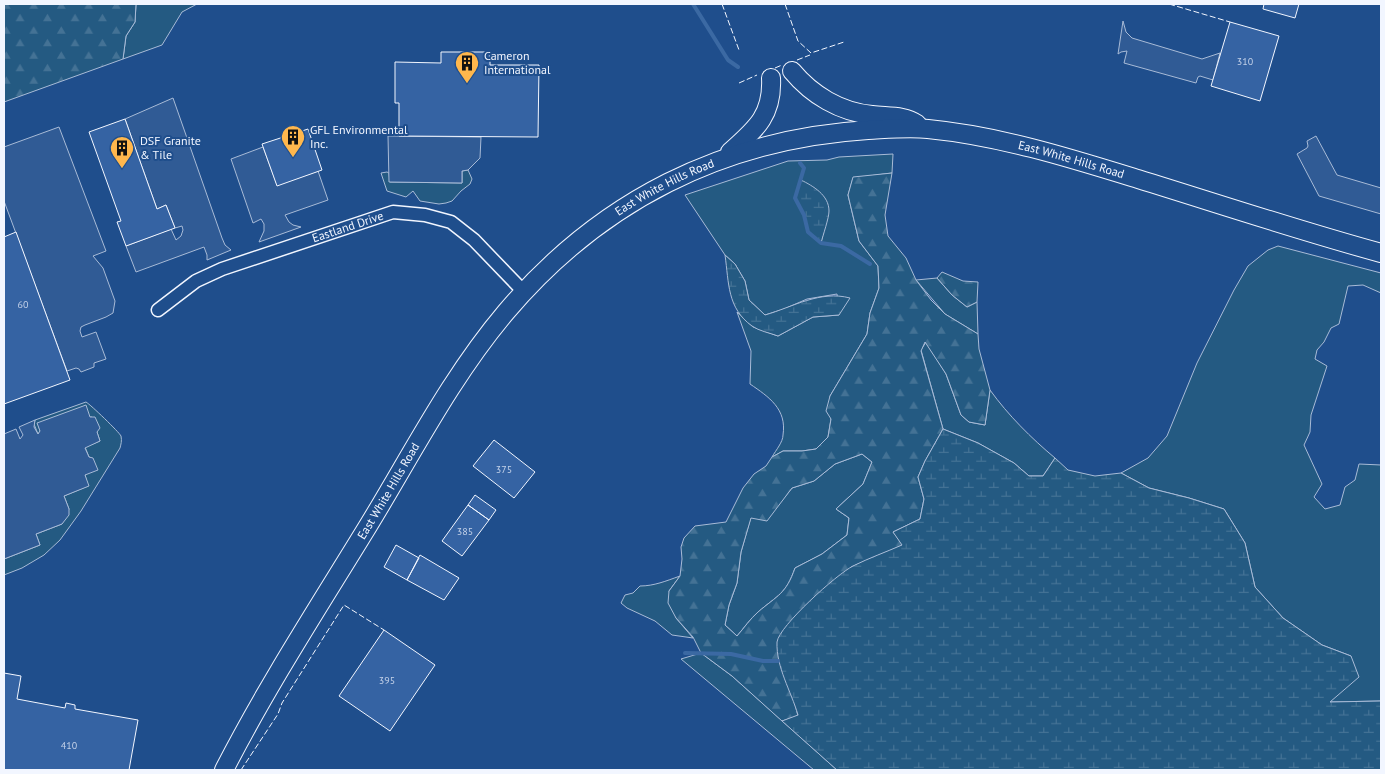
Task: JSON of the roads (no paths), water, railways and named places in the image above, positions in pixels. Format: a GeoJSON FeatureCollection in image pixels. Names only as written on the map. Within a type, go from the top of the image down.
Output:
{"type":"FeatureCollection","features":[{"type":"Feature","properties":{"kind":"main road"},"geometry":{"type":"LineString","coordinates":[[792,71],[818,96],[844,109],[870,115],[908,118],[924,128]]}},
{"type":"Feature","properties":{"kind":"main road"},"geometry":{"type":"LineString","coordinates":[[724,158],[753,132],[762,120],[772,91],[771,78]]}},
{"type":"Feature","properties":{"kind":"main road","name":"East White Hills Road"},"geometry":{"type":"LineString","coordinates":[[224,770],[290,652],[442,403],[488,334],[524,292],[559,256],[606,219],[670,182],[724,158],[779,142],[856,131],[924,128],[987,138],[1071,158],[1381,253]]}},
{"type":"Feature","properties":{"kind":"street","name":"Eastland Drive"},"geometry":{"type":"LineString","coordinates":[[158,310],[196,281],[222,269],[393,212],[425,215],[451,222],[474,240],[524,292]]}},
{"type":"Feature","properties":{"kind":"waterway"},"geometry":{"type":"LineString","coordinates":[[693,4],[728,60],[738,67]]}},
{"type":"Feature","properties":{"kind":"waterway"},"geometry":{"type":"LineString","coordinates":[[800,163],[804,168],[795,198],[804,215],[808,232],[821,243],[841,246],[870,264]]}},
{"type":"Feature","properties":{"kind":"waterway"},"geometry":{"type":"LineString","coordinates":[[685,653],[731,654],[763,661],[778,661]]}},
{"type":"Feature","properties":{"kind":"place","name":"Cameron International"},"geometry":{"type":"Point","coordinates":[467,84]}},
{"type":"Feature","properties":{"kind":"place","name":"GFL Environmental Inc."},"geometry":{"type":"Point","coordinates":[293,158]}},
{"type":"Feature","properties":{"kind":"place","name":"DSF Granite & Tile"},"geometry":{"type":"Point","coordinates":[122,169]}}]}
